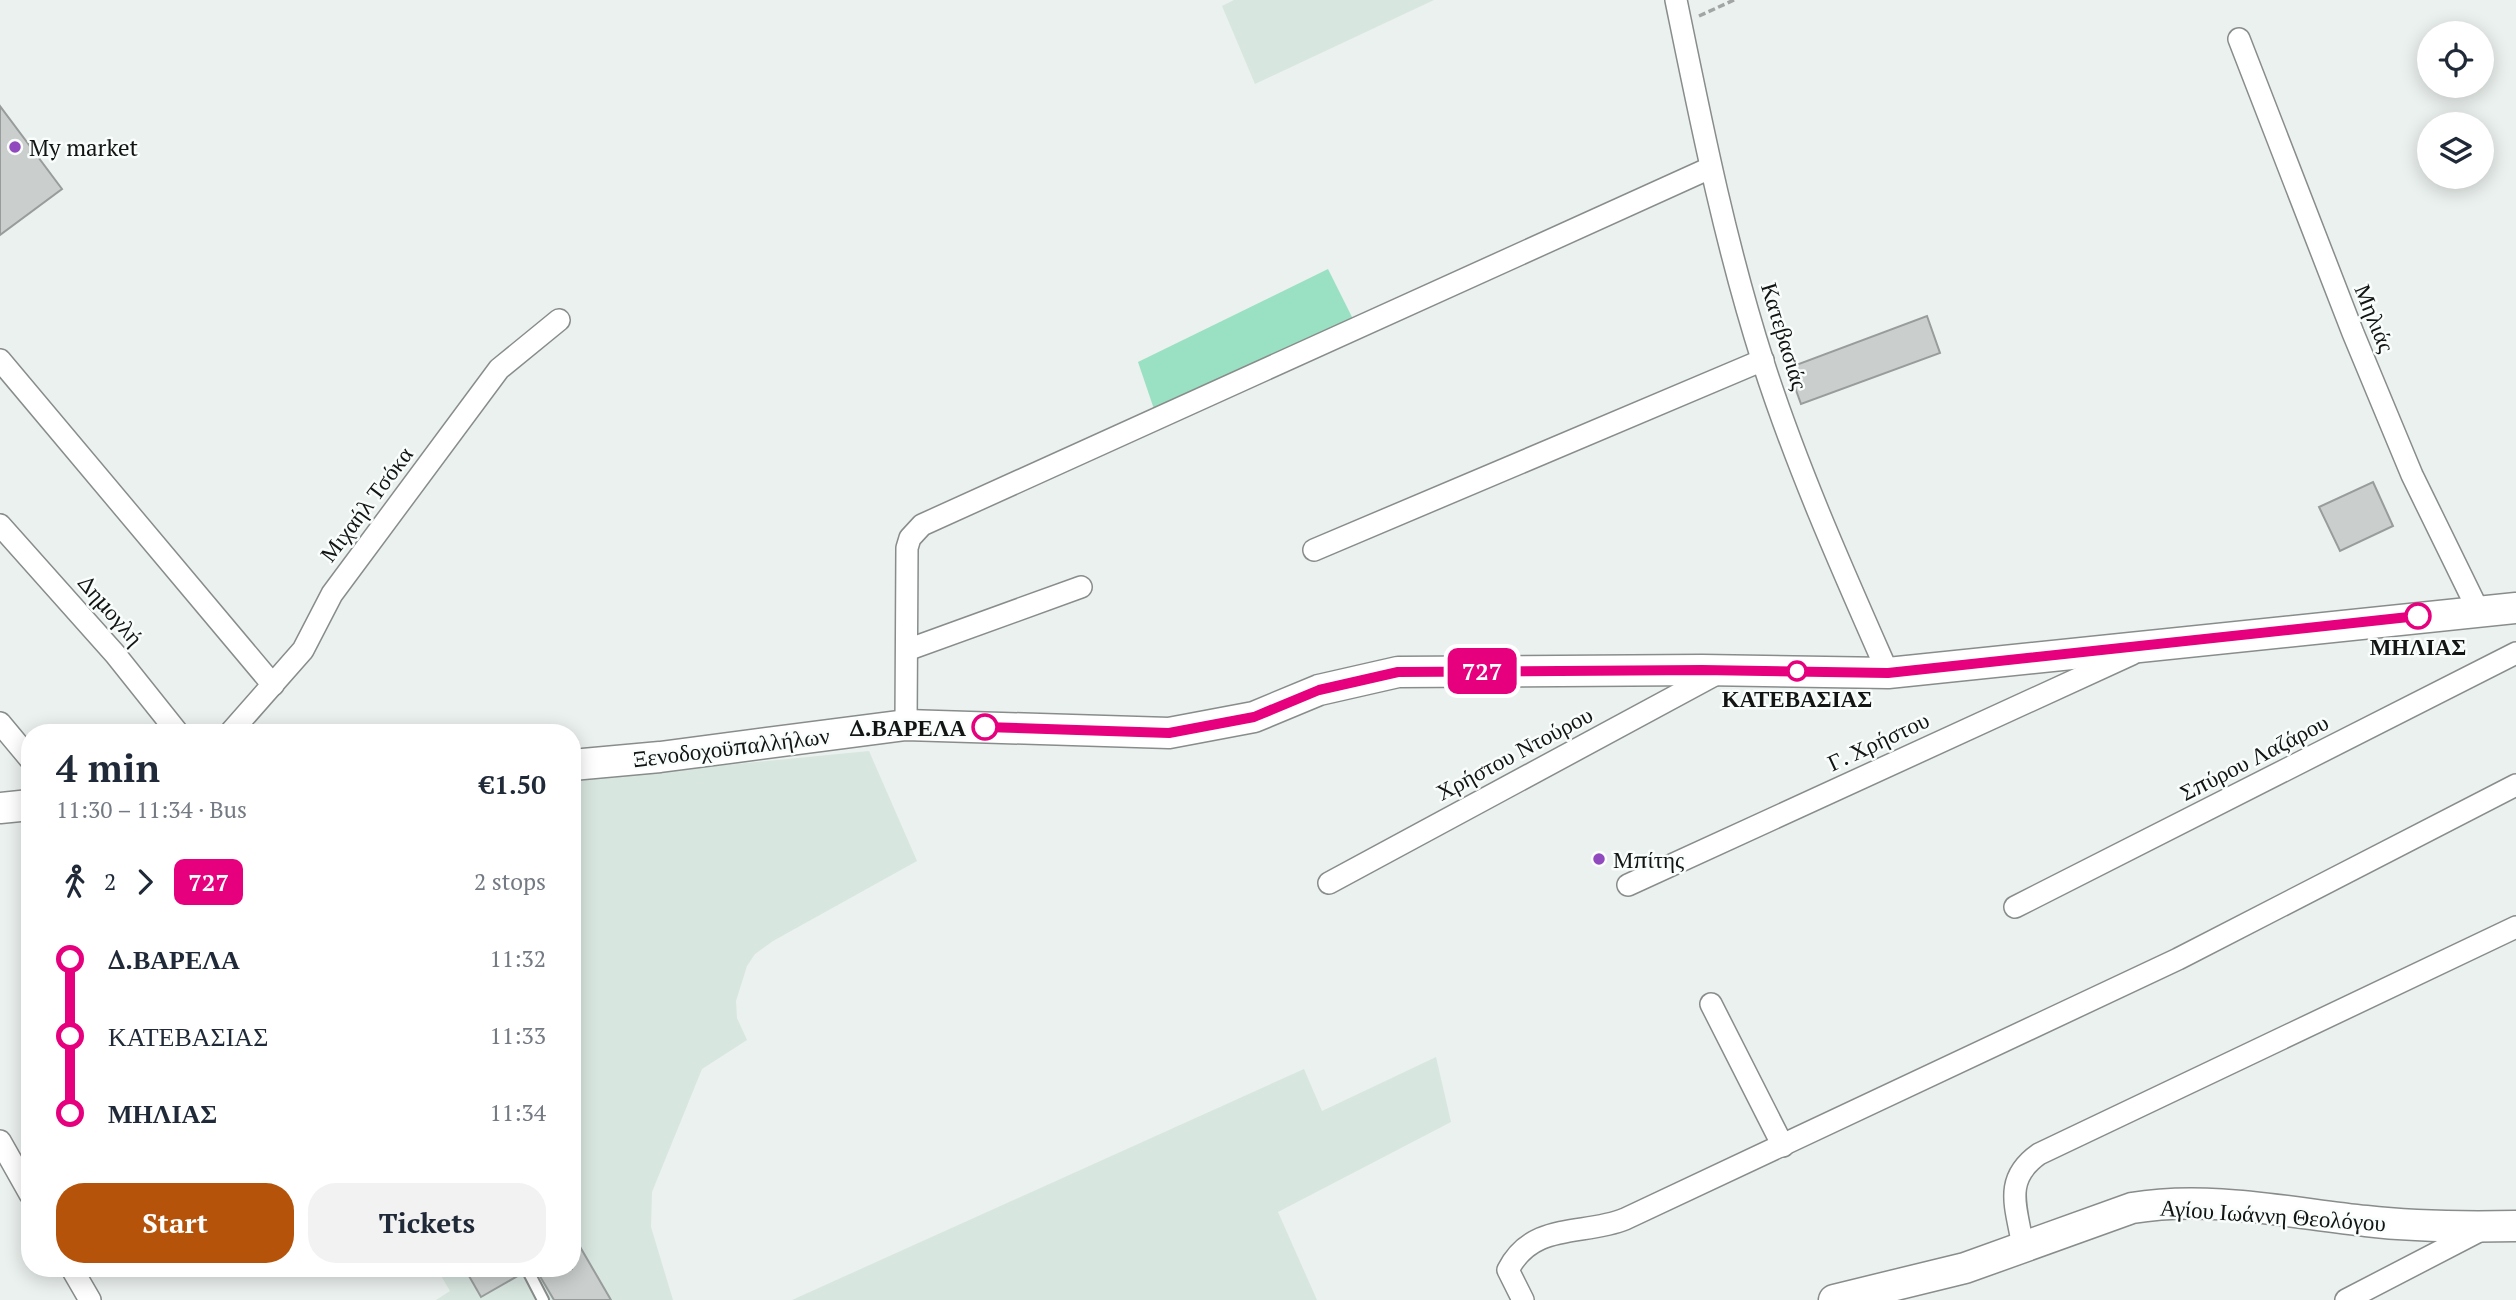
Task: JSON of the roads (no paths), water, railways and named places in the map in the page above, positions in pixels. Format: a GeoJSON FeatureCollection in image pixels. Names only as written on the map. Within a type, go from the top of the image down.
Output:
{"type":"FeatureCollection","features":[{"type":"Feature","properties":{"kind":"street","name":"Κατεβασιάς"},"geometry":{"type":"LineString","coordinates":[[1676,0],[1710,168],[1763,360],[1794,451],[1888,673]]}},
{"type":"Feature","properties":{"kind":"street","name":"Μηλιάς"},"geometry":{"type":"LineString","coordinates":[[2239,39],[2406,462],[2478,610]]}},
{"type":"Feature","properties":{"kind":"street"},"geometry":{"type":"LineString","coordinates":[[906,725],[907,548],[909,538],[922,525],[1710,168]]}},
{"type":"Feature","properties":{"kind":"street","name":"Μιχαήλ Τσόκα"},"geometry":{"type":"LineString","coordinates":[[238,724],[303,650],[332,594],[499,369],[559,320]]}},
{"type":"Feature","properties":{"kind":"street"},"geometry":{"type":"LineString","coordinates":[[0,360],[273,685]]}},
{"type":"Feature","properties":{"kind":"street"},"geometry":{"type":"LineString","coordinates":[[1314,550],[1763,360]]}},
{"type":"Feature","properties":{"kind":"street","name":"Δημογλή"},"geometry":{"type":"LineString","coordinates":[[0,525],[115,654],[171,724]]}},
{"type":"Feature","properties":{"kind":"street"},"geometry":{"type":"LineString","coordinates":[[907,650],[1081,587]]}},
{"type":"Feature","properties":{"kind":"street","name":"Ξενοδοχοϋπαλλήλων"},"geometry":{"type":"LineString","coordinates":[[581,764],[660,757],[906,725],[1169,733],[1254,717],[1319,690],[1398,672],[1724,670],[1888,673],[2516,608]]}},
{"type":"Feature","properties":{"kind":"street","name":"Γ. Χρήστου"},"geometry":{"type":"LineString","coordinates":[[1628,885],[2151,645]]}},
{"type":"Feature","properties":{"kind":"street","name":"Σπύρου Λαζάρου"},"geometry":{"type":"LineString","coordinates":[[2015,907],[2516,653]]}},
{"type":"Feature","properties":{"kind":"street","name":"Χρήστου Ντούρου"},"geometry":{"type":"LineString","coordinates":[[1329,883],[1724,670]]}},
{"type":"Feature","properties":{"kind":"street"},"geometry":{"type":"LineString","coordinates":[[0,723],[21,748]]}},
{"type":"Feature","properties":{"kind":"street"},"geometry":{"type":"LineString","coordinates":[[1523,1300],[1508,1270],[1515,1257],[1547,1234],[1565,1229],[1604,1227],[1783,1146],[2178,959],[2516,785]]}},
{"type":"Feature","properties":{"kind":"street"},"geometry":{"type":"LineString","coordinates":[[0,807],[21,806]]}},
{"type":"Feature","properties":{"kind":"street"},"geometry":{"type":"LineString","coordinates":[[2024,1247],[2015,1185],[2024,1165],[2039,1154],[2516,927]]}},
{"type":"Feature","properties":{"kind":"street"},"geometry":{"type":"LineString","coordinates":[[1712,1004],[1783,1146]]}},
{"type":"Feature","properties":{"kind":"street"},"geometry":{"type":"LineString","coordinates":[[0,1141],[21,1178]]}},
{"type":"Feature","properties":{"kind":"street","name":"Αγίου Ιωάννη Θεολόγου"},"geometry":{"type":"LineString","coordinates":[[1834,1300],[1965,1268],[2132,1208],[2157,1203],[2264,1209],[2406,1225],[2502,1226]]}},
{"type":"Feature","properties":{"kind":"street"},"geometry":{"type":"LineString","coordinates":[[2346,1300],[2502,1226]]}},
{"type":"Feature","properties":{"kind":"street"},"geometry":{"type":"LineString","coordinates":[[77,1277],[90,1300]]}},
{"type":"Feature","properties":{"kind":"lane"},"geometry":{"type":"LineString","coordinates":[[531,1277],[543,1300]]}},
{"type":"Feature","properties":{"kind":"place","name":"My market"},"geometry":{"type":"Point","coordinates":[15,147]}},
{"type":"Feature","properties":{"kind":"place","name":"ΜΗΛΙΑΣ"},"geometry":{"type":"Point","coordinates":[2418,616]}},
{"type":"Feature","properties":{"kind":"place","name":"ΚΑΤΕΒΑΣΙΑΣ"},"geometry":{"type":"Point","coordinates":[1797,671]}},
{"type":"Feature","properties":{"kind":"place","name":"Δ.ΒΑΡΕΛΑ"},"geometry":{"type":"Point","coordinates":[985,727]}},
{"type":"Feature","properties":{"kind":"place","name":"Μπίτης"},"geometry":{"type":"Point","coordinates":[1599,859]}}]}
